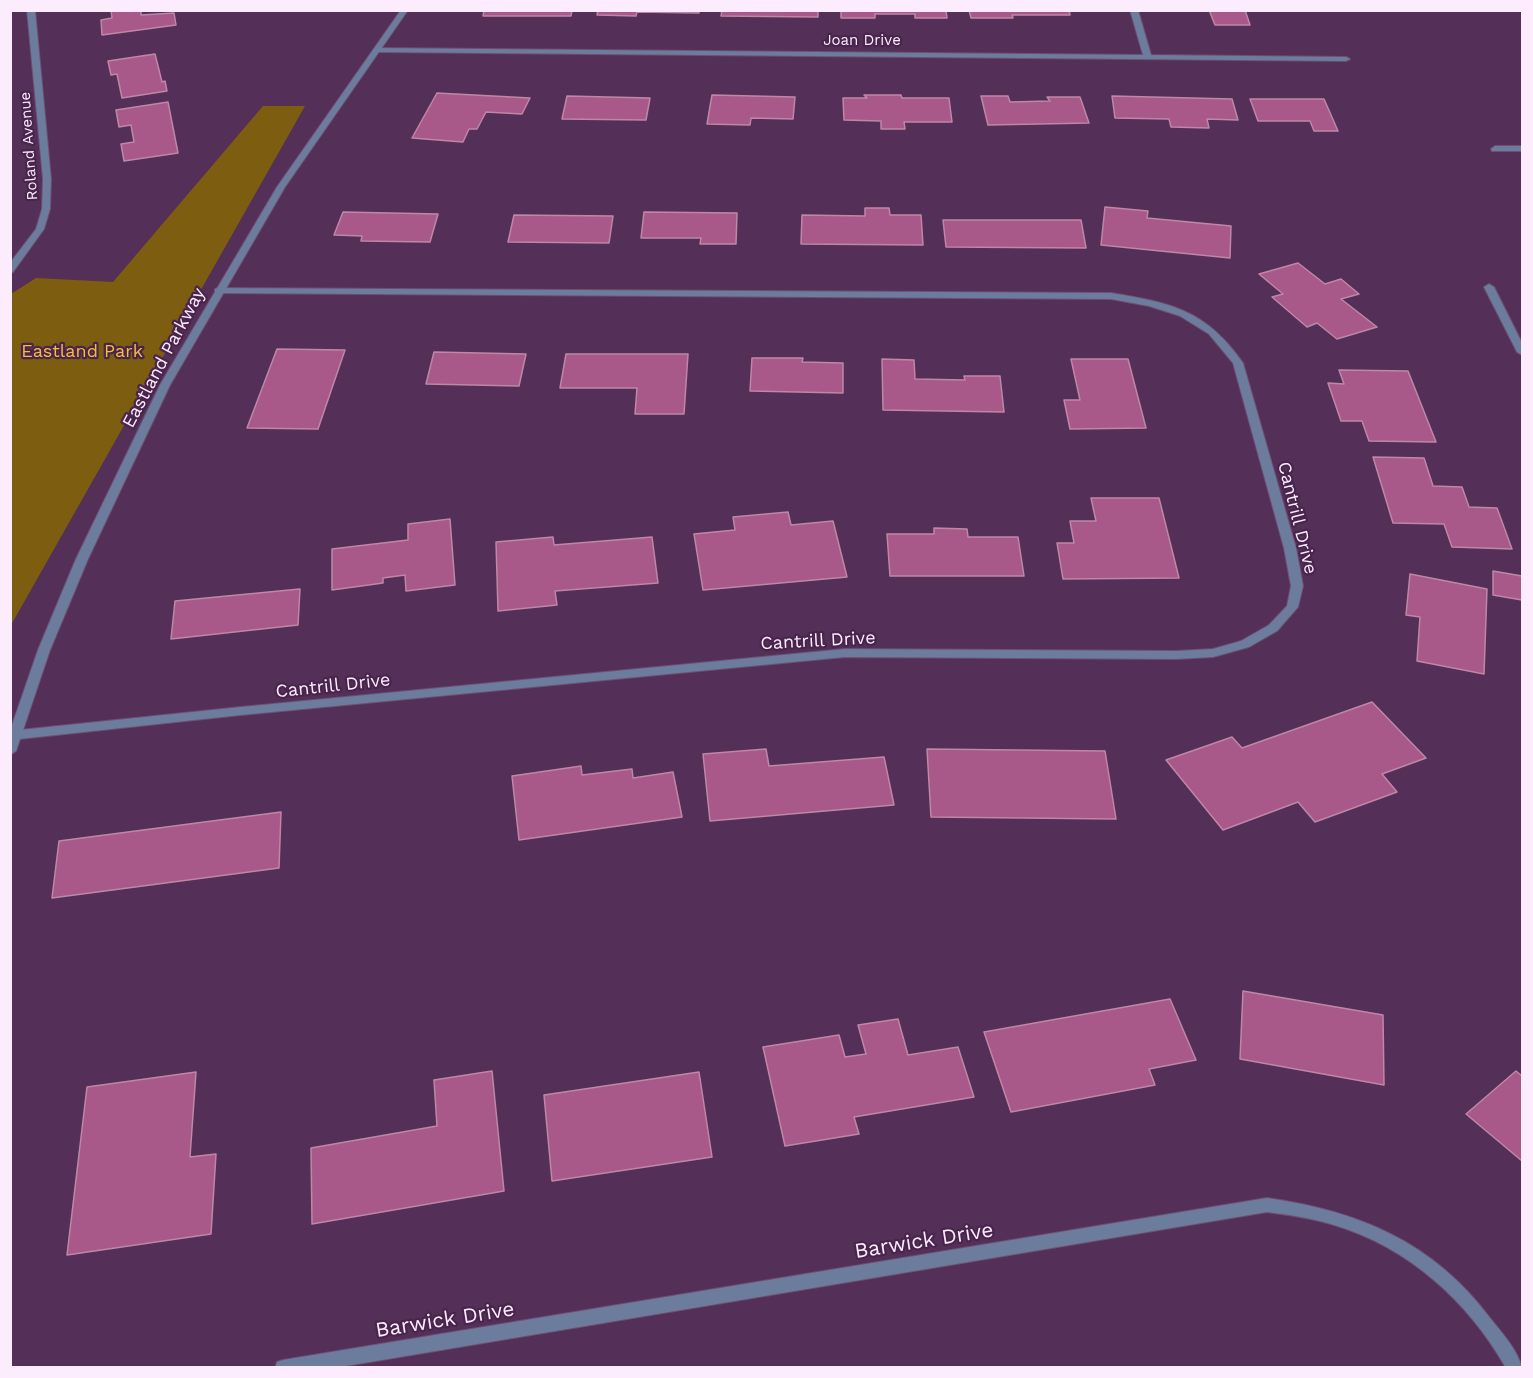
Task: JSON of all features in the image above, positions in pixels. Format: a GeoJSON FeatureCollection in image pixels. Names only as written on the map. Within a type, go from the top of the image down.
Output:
{"type":"FeatureCollection","features":[{"type":"Feature","properties":{"kind":"street","name":"Roland Avenue"},"geometry":{"type":"LineString","coordinates":[[10,270],[40,229],[46,209],[47,179],[31,10]]}},
{"type":"Feature","properties":{"kind":"street","name":"Eastland Parkway"},"geometry":{"type":"LineString","coordinates":[[10,751],[12,736],[44,650],[82,559],[165,386],[218,291],[281,187],[405,10]]}},
{"type":"Feature","properties":{"kind":"street"},"geometry":{"type":"LineString","coordinates":[[1134,10],[1148,57]]}},
{"type":"Feature","properties":{"kind":"street","name":"Joan Drive"},"geometry":{"type":"LineString","coordinates":[[377,50],[1346,59]]}},
{"type":"Feature","properties":{"kind":"street"},"geometry":{"type":"LineString","coordinates":[[1495,149],[1522,149]]}},
{"type":"Feature","properties":{"kind":"street"},"geometry":{"type":"LineString","coordinates":[[1489,287],[1522,352]]}},
{"type":"Feature","properties":{"kind":"street","name":"Cantrill Drive"},"geometry":{"type":"LineString","coordinates":[[12,736],[241,711],[845,653],[1176,655],[1213,653],[1245,644],[1273,628],[1292,607],[1297,586],[1290,548],[1238,363],[1226,344],[1213,330],[1167,307],[1111,296],[218,291]]}},
{"type":"Feature","properties":{"kind":"street","name":"Barwick Drive"},"geometry":{"type":"LineString","coordinates":[[283,1368],[1267,1205],[1305,1209],[1342,1219],[1386,1237],[1422,1260],[1476,1308],[1515,1368]]}},
{"type":"Feature","properties":{"kind":"green space","name":"Eastland Park"},"geometry":{"type":"Polygon","coordinates":[[[263,106],[305,106],[11,625],[11,294],[36,278],[113,282],[263,106]]]}},
{"type":"Feature","properties":{"kind":"building"},"geometry":{"type":"Polygon","coordinates":[[[111,10],[141,10],[141,15],[174,13],[176,25],[102,35],[101,20],[112,18],[111,10]]]}},
{"type":"Feature","properties":{"kind":"building"},"geometry":{"type":"Polygon","coordinates":[[[484,10],[572,10],[571,16],[483,16],[484,10]]]}},
{"type":"Feature","properties":{"kind":"building"},"geometry":{"type":"Polygon","coordinates":[[[598,10],[699,10],[699,13],[637,12],[636,16],[597,15],[598,10]]]}},
{"type":"Feature","properties":{"kind":"building"},"geometry":{"type":"Polygon","coordinates":[[[722,10],[818,10],[818,17],[721,16],[722,10]]]}},
{"type":"Feature","properties":{"kind":"building"},"geometry":{"type":"Polygon","coordinates":[[[841,10],[946,10],[947,18],[915,18],[915,14],[875,14],[875,18],[841,18],[841,10]]]}},
{"type":"Feature","properties":{"kind":"building"},"geometry":{"type":"Polygon","coordinates":[[[969,10],[1069,10],[1070,15],[971,18],[969,10]]]}},
{"type":"Feature","properties":{"kind":"building"},"geometry":{"type":"Polygon","coordinates":[[[1209,10],[1245,10],[1250,25],[1215,25],[1209,10]]]}},
{"type":"Feature","properties":{"kind":"building"},"geometry":{"type":"Polygon","coordinates":[[[155,54],[162,82],[165,81],[167,91],[122,98],[117,74],[111,75],[108,61],[155,54]]]}},
{"type":"Feature","properties":{"kind":"building"},"geometry":{"type":"Polygon","coordinates":[[[437,93],[530,98],[522,114],[486,112],[477,129],[469,129],[463,142],[412,138],[437,93]]]}},
{"type":"Feature","properties":{"kind":"building"},"geometry":{"type":"Polygon","coordinates":[[[712,95],[795,97],[793,119],[751,118],[750,125],[707,124],[712,95]]]}},
{"type":"Feature","properties":{"kind":"building"},"geometry":{"type":"Polygon","coordinates":[[[864,95],[949,98],[952,122],[904,122],[905,129],[881,129],[881,121],[844,120],[843,98],[867,98],[864,95]]]}},
{"type":"Feature","properties":{"kind":"building"},"geometry":{"type":"Polygon","coordinates":[[[567,96],[650,98],[646,120],[562,119],[567,96]]]}},
{"type":"Feature","properties":{"kind":"building"},"geometry":{"type":"Polygon","coordinates":[[[981,96],[1008,96],[1010,102],[1050,101],[1047,97],[1080,97],[1089,123],[988,125],[981,96]]]}},
{"type":"Feature","properties":{"kind":"building"},"geometry":{"type":"Polygon","coordinates":[[[1112,96],[1232,99],[1238,120],[1207,119],[1209,128],[1171,127],[1169,119],[1115,118],[1112,96]]]}},
{"type":"Feature","properties":{"kind":"building"},"geometry":{"type":"Polygon","coordinates":[[[1250,99],[1324,99],[1338,131],[1314,131],[1310,121],[1258,121],[1250,99]]]}},
{"type":"Feature","properties":{"kind":"building"},"geometry":{"type":"Polygon","coordinates":[[[168,102],[178,153],[124,161],[121,144],[134,142],[131,125],[119,127],[116,110],[168,102]]]}},
{"type":"Feature","properties":{"kind":"building"},"geometry":{"type":"Polygon","coordinates":[[[1105,207],[1148,211],[1147,218],[1231,226],[1230,258],[1101,245],[1105,207]]]}},
{"type":"Feature","properties":{"kind":"building"},"geometry":{"type":"Polygon","coordinates":[[[865,208],[889,208],[890,215],[921,215],[923,245],[801,244],[802,215],[865,216],[865,208]]]}},
{"type":"Feature","properties":{"kind":"building"},"geometry":{"type":"Polygon","coordinates":[[[343,212],[438,214],[430,242],[361,241],[362,236],[334,235],[343,212]]]}},
{"type":"Feature","properties":{"kind":"building"},"geometry":{"type":"Polygon","coordinates":[[[644,212],[737,213],[736,244],[700,244],[701,238],[641,238],[644,212]]]}},
{"type":"Feature","properties":{"kind":"building"},"geometry":{"type":"Polygon","coordinates":[[[514,215],[613,216],[609,243],[508,242],[514,215]]]}},
{"type":"Feature","properties":{"kind":"building"},"geometry":{"type":"Polygon","coordinates":[[[943,220],[1081,220],[1086,248],[946,247],[943,220]]]}},
{"type":"Feature","properties":{"kind":"building"},"geometry":{"type":"Polygon","coordinates":[[[1298,263],[1325,284],[1341,279],[1359,294],[1341,299],[1377,327],[1337,339],[1317,323],[1307,327],[1272,297],[1283,294],[1259,274],[1298,263]]]}},
{"type":"Feature","properties":{"kind":"building"},"geometry":{"type":"Polygon","coordinates":[[[277,349],[345,350],[318,429],[247,428],[277,349]]]}},
{"type":"Feature","properties":{"kind":"building"},"geometry":{"type":"Polygon","coordinates":[[[434,352],[526,354],[519,386],[426,384],[434,352]]]}},
{"type":"Feature","properties":{"kind":"building"},"geometry":{"type":"Polygon","coordinates":[[[566,354],[688,354],[684,414],[635,414],[637,388],[560,388],[566,354]]]}},
{"type":"Feature","properties":{"kind":"building"},"geometry":{"type":"Polygon","coordinates":[[[752,358],[803,358],[802,362],[843,363],[843,393],[750,391],[752,358]]]}},
{"type":"Feature","properties":{"kind":"building"},"geometry":{"type":"Polygon","coordinates":[[[882,359],[914,360],[915,379],[965,380],[964,376],[1000,376],[1004,412],[883,410],[882,359]]]}},
{"type":"Feature","properties":{"kind":"building"},"geometry":{"type":"Polygon","coordinates":[[[1071,359],[1128,359],[1146,428],[1070,429],[1064,400],[1080,400],[1071,359]]]}},
{"type":"Feature","properties":{"kind":"building"},"geometry":{"type":"Polygon","coordinates":[[[1339,370],[1408,371],[1436,442],[1369,441],[1362,421],[1341,421],[1328,383],[1344,384],[1339,370]]]}},
{"type":"Feature","properties":{"kind":"building"},"geometry":{"type":"Polygon","coordinates":[[[1373,457],[1424,458],[1433,486],[1462,487],[1469,507],[1497,508],[1512,549],[1452,547],[1444,524],[1393,523],[1373,457]]]}},
{"type":"Feature","properties":{"kind":"building"},"geometry":{"type":"Polygon","coordinates":[[[1091,498],[1159,498],[1179,578],[1063,579],[1057,543],[1074,543],[1070,521],[1096,521],[1091,498]]]}},
{"type":"Feature","properties":{"kind":"building"},"geometry":{"type":"Polygon","coordinates":[[[788,512],[791,525],[833,521],[847,577],[703,590],[694,534],[735,530],[733,517],[788,512]]]}},
{"type":"Feature","properties":{"kind":"building"},"geometry":{"type":"Polygon","coordinates":[[[450,519],[455,585],[406,591],[405,575],[383,578],[383,583],[332,590],[332,549],[408,540],[408,524],[450,519]]]}},
{"type":"Feature","properties":{"kind":"building"},"geometry":{"type":"Polygon","coordinates":[[[934,528],[967,529],[968,537],[1018,537],[1024,576],[890,576],[887,534],[934,534],[934,528]]]}},
{"type":"Feature","properties":{"kind":"building"},"geometry":{"type":"Polygon","coordinates":[[[553,537],[554,545],[652,537],[658,583],[555,591],[557,605],[498,611],[496,542],[553,537]]]}},
{"type":"Feature","properties":{"kind":"building"},"geometry":{"type":"Polygon","coordinates":[[[1493,571],[1522,576],[1522,600],[1493,595],[1493,571]]]}},
{"type":"Feature","properties":{"kind":"building"},"geometry":{"type":"Polygon","coordinates":[[[1410,574],[1487,589],[1484,674],[1417,661],[1420,617],[1406,615],[1410,574]]]}},
{"type":"Feature","properties":{"kind":"building"},"geometry":{"type":"Polygon","coordinates":[[[300,589],[298,625],[171,639],[175,601],[300,589]]]}},
{"type":"Feature","properties":{"kind":"building"},"geometry":{"type":"Polygon","coordinates":[[[1372,702],[1426,758],[1382,774],[1397,792],[1315,822],[1298,802],[1223,830],[1166,760],[1232,737],[1242,748],[1372,702]]]}},
{"type":"Feature","properties":{"kind":"building"},"geometry":{"type":"Polygon","coordinates":[[[766,749],[769,766],[884,757],[894,805],[710,821],[703,754],[766,749]]]}},
{"type":"Feature","properties":{"kind":"building"},"geometry":{"type":"Polygon","coordinates":[[[927,749],[1105,751],[1116,819],[931,817],[927,749]]]}},
{"type":"Feature","properties":{"kind":"building"},"geometry":{"type":"Polygon","coordinates":[[[581,766],[582,775],[632,769],[633,778],[673,772],[682,817],[519,840],[512,776],[581,766]]]}},
{"type":"Feature","properties":{"kind":"building"},"geometry":{"type":"Polygon","coordinates":[[[281,812],[279,868],[52,898],[59,841],[281,812]]]}},
{"type":"Feature","properties":{"kind":"building"},"geometry":{"type":"Polygon","coordinates":[[[1243,991],[1383,1015],[1384,1085],[1240,1059],[1243,991]]]}},
{"type":"Feature","properties":{"kind":"building"},"geometry":{"type":"Polygon","coordinates":[[[1170,999],[1196,1060],[1149,1069],[1155,1085],[1011,1112],[984,1032],[1170,999]]]}},
{"type":"Feature","properties":{"kind":"building"},"geometry":{"type":"Polygon","coordinates":[[[898,1019],[908,1055],[958,1047],[974,1097],[854,1117],[859,1134],[785,1146],[763,1047],[839,1035],[845,1057],[866,1054],[858,1025],[898,1019]]]}},
{"type":"Feature","properties":{"kind":"building"},"geometry":{"type":"Polygon","coordinates":[[[492,1071],[504,1191],[312,1224],[311,1148],[437,1126],[434,1080],[492,1071]]]}},
{"type":"Feature","properties":{"kind":"building"},"geometry":{"type":"Polygon","coordinates":[[[1516,1071],[1522,1076],[1522,1161],[1466,1114],[1516,1071]]]}},
{"type":"Feature","properties":{"kind":"building"},"geometry":{"type":"Polygon","coordinates":[[[196,1072],[190,1157],[216,1154],[211,1234],[67,1255],[87,1087],[196,1072]]]}},
{"type":"Feature","properties":{"kind":"building"},"geometry":{"type":"Polygon","coordinates":[[[699,1072],[712,1157],[552,1181],[544,1095],[699,1072]]]}}]}
